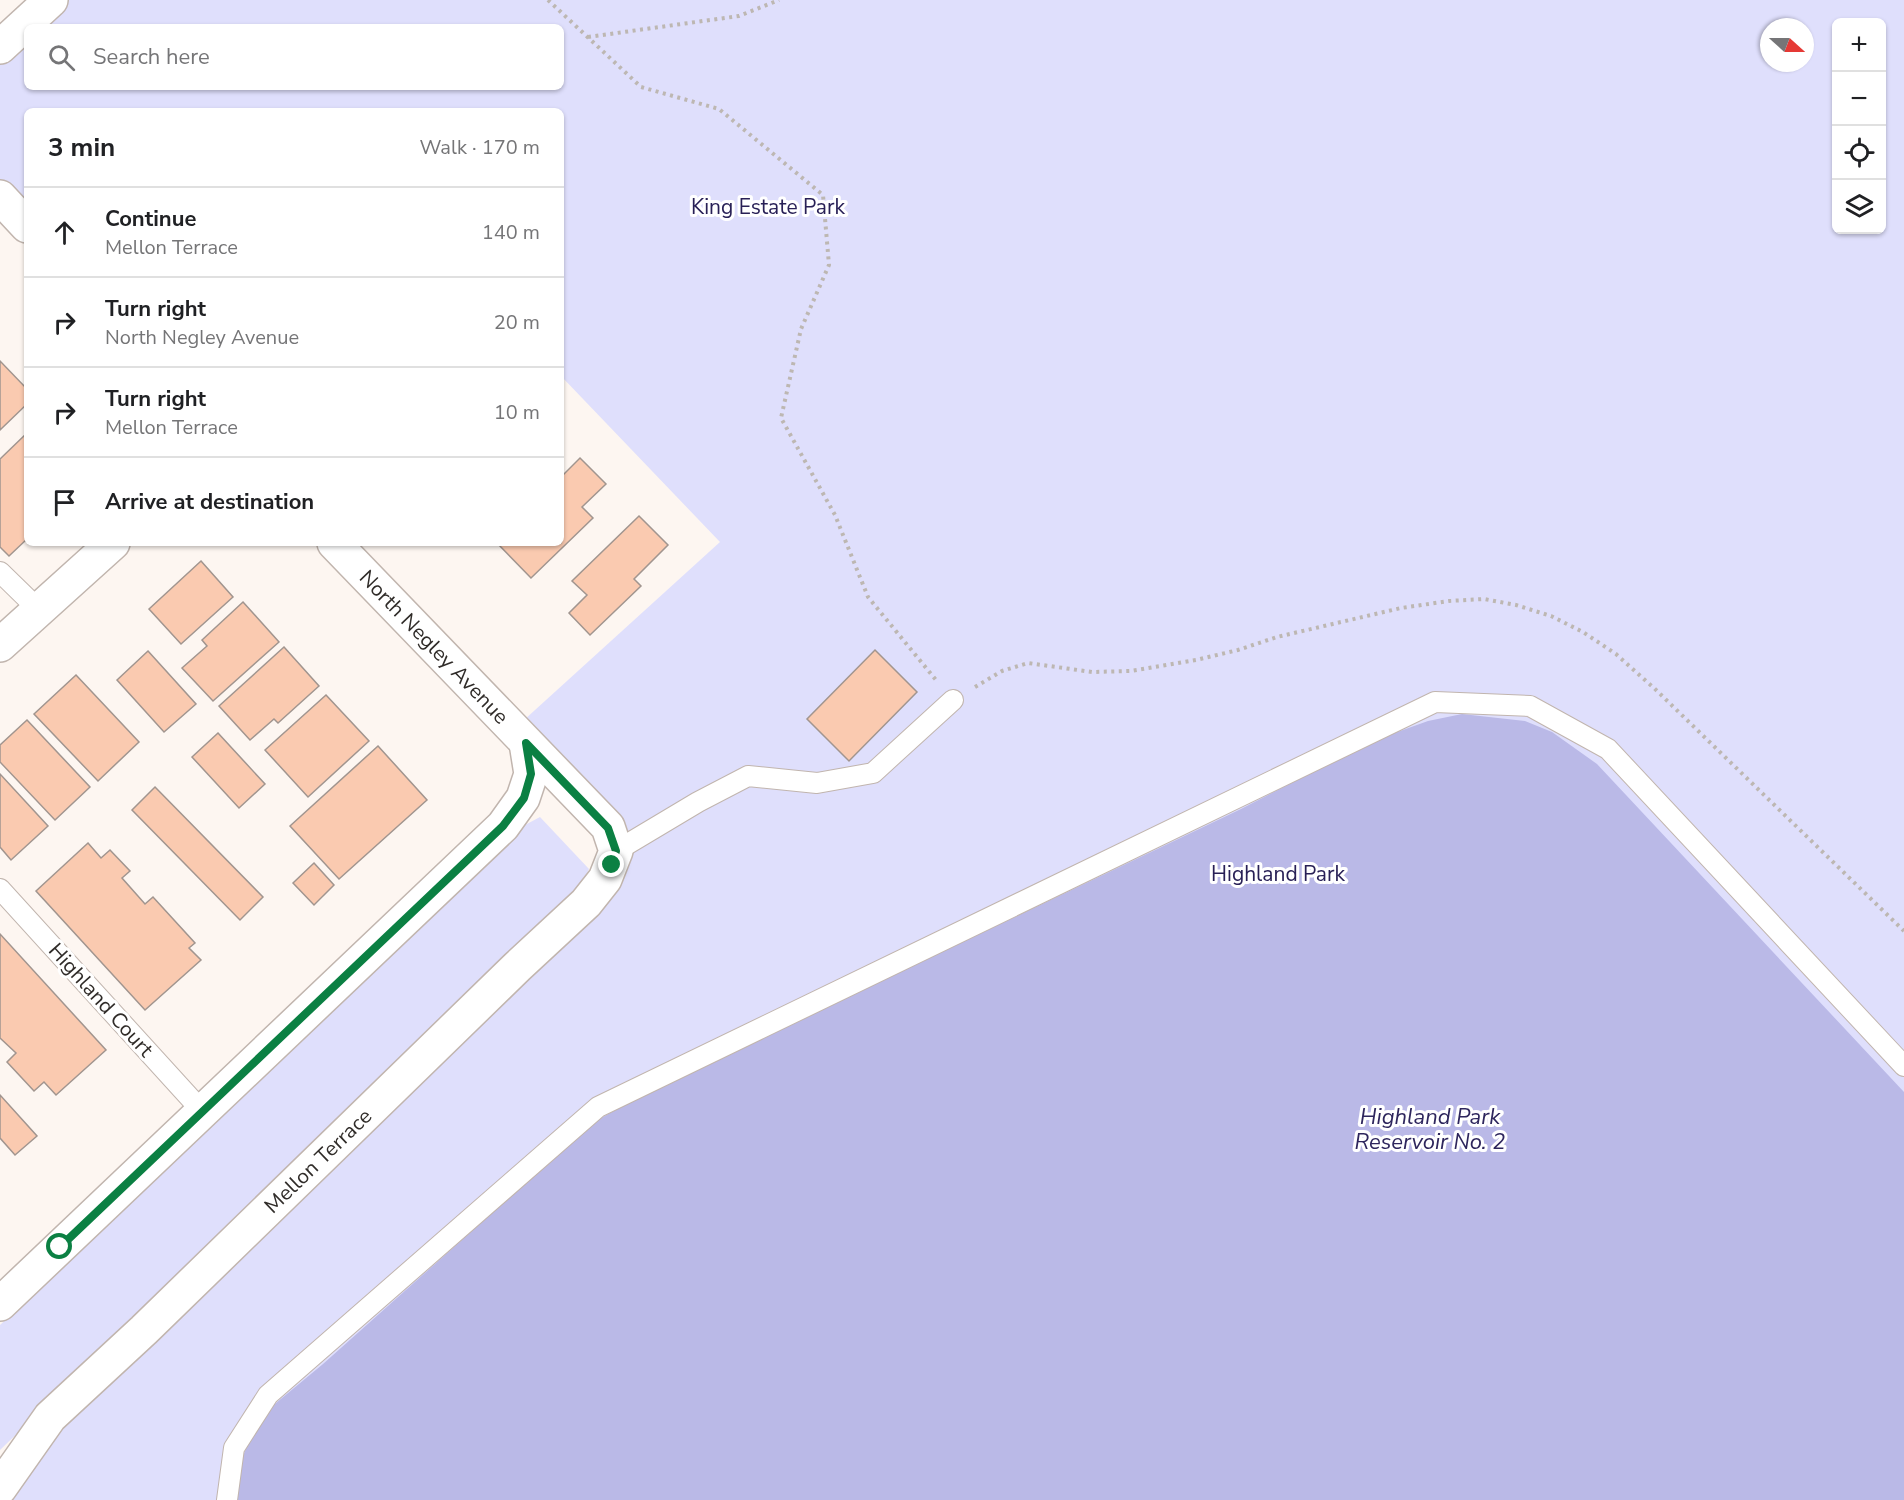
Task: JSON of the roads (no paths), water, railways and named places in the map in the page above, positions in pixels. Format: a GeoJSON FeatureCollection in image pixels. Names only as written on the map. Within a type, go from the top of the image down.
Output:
{"type":"FeatureCollection","features":[{"type":"Feature","properties":{"kind":"main road"},"geometry":{"type":"LineString","coordinates":[[25,24],[51,0]]}},
{"type":"Feature","properties":{"kind":"main road"},"geometry":{"type":"LineString","coordinates":[[0,47],[24,25]]}},
{"type":"Feature","properties":{"kind":"main road"},"geometry":{"type":"LineString","coordinates":[[0,197],[24,223]]}},
{"type":"Feature","properties":{"kind":"main road"},"geometry":{"type":"LineString","coordinates":[[0,645],[110,546]]}},
{"type":"Feature","properties":{"kind":"main road","name":"North Negley Avenue"},"geometry":{"type":"LineString","coordinates":[[337,546],[526,743],[612,839]]}},
{"type":"Feature","properties":{"kind":"main road"},"geometry":{"type":"LineString","coordinates":[[0,1304],[503,826],[524,798],[531,774],[526,743]]}},
{"type":"Feature","properties":{"kind":"main road","name":"Mellon Terrace"},"geometry":{"type":"LineString","coordinates":[[0,1488],[50,1417],[144,1330],[517,967],[586,903],[604,879],[612,839]]}},
{"type":"Feature","properties":{"kind":"lane"},"geometry":{"type":"LineString","coordinates":[[0,572],[39,610]]}},
{"type":"Feature","properties":{"kind":"lane"},"geometry":{"type":"LineString","coordinates":[[612,839],[698,802],[748,776],[817,783],[873,774],[953,700]]}},
{"type":"Feature","properties":{"kind":"lane"},"geometry":{"type":"LineString","coordinates":[[227,1500],[234,1449],[268,1395],[598,1107],[1436,702],[1530,706],[1608,749],[1904,1066]]}},
{"type":"Feature","properties":{"kind":"lane","name":"Highland Court"},"geometry":{"type":"LineString","coordinates":[[0,889],[202,1111]]}},
{"type":"Feature","properties":{"kind":"water","name":"Highland Park Reservoir No. 2"},"geometry":{"type":"Polygon","coordinates":[[[1462,714],[1525,721],[1552,732],[1597,764],[1904,1092],[1904,1500],[233,1500],[240,1464],[247,1446],[270,1408],[323,1364],[594,1122],[646,1093],[1241,809],[1375,740],[1428,721],[1462,714]]]}},
{"type":"Feature","properties":{"kind":"park label","name":"King Estate Park"},"geometry":{"type":"Point","coordinates":[768,207]}},
{"type":"Feature","properties":{"kind":"park label","name":"Highland Park"},"geometry":{"type":"Point","coordinates":[1278,874]}}]}
